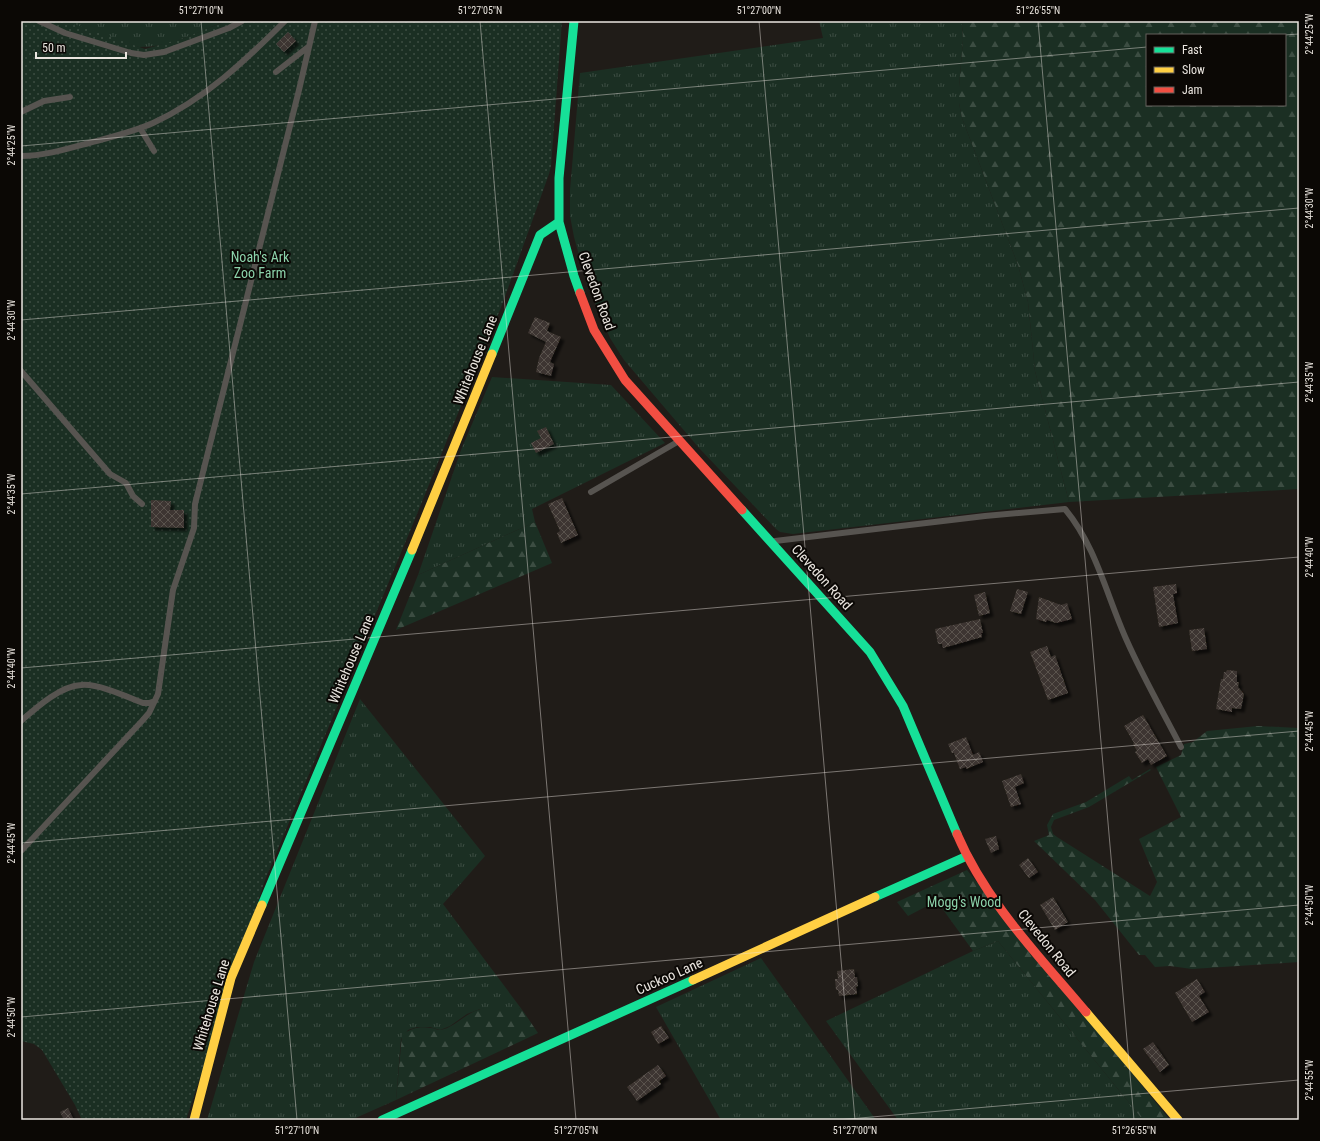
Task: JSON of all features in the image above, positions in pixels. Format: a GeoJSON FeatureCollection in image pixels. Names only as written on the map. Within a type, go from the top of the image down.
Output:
{"type":"FeatureCollection","features":[{"type":"Feature","properties":{"kind":"street","name":"Clevedon Road"},"geometry":{"type":"LineString","coordinates":[[574,21],[559,178],[559,222],[574,276],[594,330],[625,380],[870,652],[903,706],[967,856],[987,890],[1019,932],[1178,1120]]}},
{"type":"Feature","properties":{"kind":"street","name":"Whitehouse Lane"},"geometry":{"type":"LineString","coordinates":[[194,1120],[231,978],[456,445],[540,235],[559,222]]}},
{"type":"Feature","properties":{"kind":"street","name":"Cuckoo Lane"},"geometry":{"type":"LineString","coordinates":[[382,1120],[967,856]]}},
{"type":"Feature","properties":{"kind":"lane"},"geometry":{"type":"LineString","coordinates":[[39,21],[65,33],[144,56],[164,52],[229,28],[242,21]]}},
{"type":"Feature","properties":{"kind":"lane"},"geometry":{"type":"LineString","coordinates":[[21,156],[45,154],[140,128],[166,116],[208,91],[254,52],[285,21]]}},
{"type":"Feature","properties":{"kind":"lane"},"geometry":{"type":"LineString","coordinates":[[21,850],[142,721],[158,694],[173,590],[194,528],[195,504],[298,98],[308,47],[315,21]]}},
{"type":"Feature","properties":{"kind":"lane"},"geometry":{"type":"LineString","coordinates":[[276,72],[308,47]]}},
{"type":"Feature","properties":{"kind":"lane"},"geometry":{"type":"LineString","coordinates":[[21,112],[44,101],[70,97]]}},
{"type":"Feature","properties":{"kind":"lane"},"geometry":{"type":"LineString","coordinates":[[140,128],[154,151]]}},
{"type":"Feature","properties":{"kind":"lane"},"geometry":{"type":"LineString","coordinates":[[21,371],[110,474],[126,483],[133,496],[142,504]]}},
{"type":"Feature","properties":{"kind":"lane"},"geometry":{"type":"LineString","coordinates":[[590,492],[680,440]]}},
{"type":"Feature","properties":{"kind":"lane"},"geometry":{"type":"LineString","coordinates":[[772,542],[985,516],[1065,509],[1073,519],[1087,543],[1126,640],[1181,747]]}},
{"type":"Feature","properties":{"kind":"lane"},"geometry":{"type":"LineString","coordinates":[[21,721],[57,693],[72,686],[82,684],[93,685],[143,703],[155,701]]}},
{"type":"Feature","properties":{"kind":"green space","name":"Noah's Ark Zoo Farm"},"geometry":{"type":"Polygon","coordinates":[[[21,21],[65,21],[145,49],[184,38],[226,21],[562,21],[551,166],[549,174],[502,305],[265,880],[186,1120],[82,1120],[75,1105],[42,1050],[34,1044],[21,1041],[21,21]]]}},
{"type":"Feature","properties":{"kind":"green space"},"geometry":{"type":"Polygon","coordinates":[[[55,21],[225,21],[172,42],[162,45],[139,47],[55,21]]]}},
{"type":"Feature","properties":{"kind":"green space"},"geometry":{"type":"Polygon","coordinates":[[[819,21],[962,21],[963,40],[959,103],[962,118],[1018,265],[1028,302],[1035,371],[1069,502],[793,534],[780,532],[699,448],[624,360],[610,338],[587,284],[574,237],[570,216],[570,190],[580,73],[823,38],[819,21]]]}},
{"type":"Feature","properties":{"kind":"green space"},"geometry":{"type":"Polygon","coordinates":[[[962,21],[1299,21],[1299,489],[1069,502],[1035,371],[1028,302],[1018,265],[962,118],[959,103],[963,40],[962,21]]]}},
{"type":"Feature","properties":{"kind":"green space"},"geometry":{"type":"Polygon","coordinates":[[[492,377],[611,385],[665,443],[532,509],[535,522],[418,575],[461,450],[492,377]]]}},
{"type":"Feature","properties":{"kind":"green space"},"geometry":{"type":"Polygon","coordinates":[[[535,522],[552,563],[396,630],[418,575],[535,522]]]}},
{"type":"Feature","properties":{"kind":"green space"},"geometry":{"type":"Polygon","coordinates":[[[360,699],[485,856],[443,904],[523,1011],[519,1008],[480,1009],[467,1014],[450,1026],[440,1030],[430,1027],[417,1027],[408,1030],[401,1039],[396,1100],[351,1120],[207,1120],[254,962],[360,699]]]}},
{"type":"Feature","properties":{"kind":"green space"},"geometry":{"type":"Polygon","coordinates":[[[1258,726],[1299,728],[1299,962],[1192,969],[1170,966],[1155,967],[1145,955],[1139,955],[1095,900],[1034,841],[1049,835],[1047,825],[1053,814],[1086,802],[1129,776],[1132,780],[1150,769],[1151,770],[1089,807],[1054,820],[1051,827],[1053,834],[1057,837],[1150,896],[1157,882],[1139,839],[1181,817],[1156,767],[1181,755],[1184,744],[1193,742],[1207,731],[1258,726]]]}},
{"type":"Feature","properties":{"kind":"green space","name":"Mogg's Wood"},"geometry":{"type":"Polygon","coordinates":[[[967,870],[1170,1120],[1143,1120],[998,941],[973,951],[939,904],[927,906],[908,916],[897,902],[967,870]]]}},
{"type":"Feature","properties":{"kind":"green space"},"geometry":{"type":"Polygon","coordinates":[[[998,941],[1143,1120],[898,1120],[826,1021],[973,951],[998,941]]]}},
{"type":"Feature","properties":{"kind":"green space"},"geometry":{"type":"Polygon","coordinates":[[[761,958],[876,1120],[721,1120],[656,1007],[761,958]]]}},
{"type":"Feature","properties":{"kind":"green space"},"geometry":{"type":"Polygon","coordinates":[[[488,1008],[519,1008],[523,1011],[538,1033],[396,1100],[402,1035],[419,1027],[440,1030],[446,1029],[474,1012],[488,1008]]]}},
{"type":"Feature","properties":{"kind":"building"},"geometry":{"type":"Polygon","coordinates":[[[288,32],[296,41],[284,52],[276,44],[288,32]]]}},
{"type":"Feature","properties":{"kind":"building"},"geometry":{"type":"Polygon","coordinates":[[[535,317],[550,323],[547,331],[561,337],[550,362],[554,364],[551,376],[536,372],[539,358],[546,342],[528,333],[535,317]]]}},
{"type":"Feature","properties":{"kind":"building"},"geometry":{"type":"Polygon","coordinates":[[[546,427],[554,444],[536,453],[531,443],[541,438],[537,431],[546,427]]]}},
{"type":"Feature","properties":{"kind":"building"},"geometry":{"type":"Polygon","coordinates":[[[562,498],[578,535],[561,543],[557,533],[560,531],[548,504],[562,498]]]}},
{"type":"Feature","properties":{"kind":"building"},"geometry":{"type":"Polygon","coordinates":[[[151,500],[171,501],[170,510],[184,510],[184,528],[151,527],[151,500]]]}},
{"type":"Feature","properties":{"kind":"building"},"geometry":{"type":"Polygon","coordinates":[[[1176,584],[1177,593],[1173,594],[1178,623],[1159,627],[1153,587],[1176,584]]]}},
{"type":"Feature","properties":{"kind":"building"},"geometry":{"type":"Polygon","coordinates":[[[1017,589],[1028,592],[1021,614],[1010,611],[1017,589]]]}},
{"type":"Feature","properties":{"kind":"building"},"geometry":{"type":"Polygon","coordinates":[[[985,592],[990,613],[979,616],[974,595],[985,592]]]}},
{"type":"Feature","properties":{"kind":"building"},"geometry":{"type":"Polygon","coordinates":[[[1039,597],[1061,605],[1067,603],[1072,619],[1056,623],[1036,619],[1039,597]]]}},
{"type":"Feature","properties":{"kind":"building"},"geometry":{"type":"Polygon","coordinates":[[[980,619],[983,633],[981,633],[982,637],[943,648],[942,644],[938,644],[935,629],[980,619]]]}},
{"type":"Feature","properties":{"kind":"building"},"geometry":{"type":"Polygon","coordinates":[[[1204,628],[1207,649],[1192,651],[1189,630],[1204,628]]]}},
{"type":"Feature","properties":{"kind":"building"},"geometry":{"type":"Polygon","coordinates":[[[1047,646],[1051,657],[1055,655],[1068,693],[1048,700],[1030,652],[1047,646]]]}},
{"type":"Feature","properties":{"kind":"building"},"geometry":{"type":"Polygon","coordinates":[[[1227,670],[1237,671],[1237,682],[1239,682],[1238,687],[1244,694],[1241,709],[1232,708],[1232,712],[1216,709],[1221,679],[1223,679],[1224,672],[1227,670]]]}},
{"type":"Feature","properties":{"kind":"building"},"geometry":{"type":"Polygon","coordinates":[[[1143,715],[1167,756],[1151,765],[1148,759],[1142,763],[1135,752],[1137,751],[1133,744],[1134,743],[1124,726],[1143,715]]]}},
{"type":"Feature","properties":{"kind":"building"},"geometry":{"type":"Polygon","coordinates":[[[966,737],[973,755],[979,752],[983,762],[966,769],[966,767],[960,769],[954,753],[952,753],[948,744],[966,737]]]}},
{"type":"Feature","properties":{"kind":"building"},"geometry":{"type":"Polygon","coordinates":[[[1021,774],[1024,783],[1015,787],[1021,804],[1011,807],[1002,781],[1021,774]]]}},
{"type":"Feature","properties":{"kind":"building"},"geometry":{"type":"Polygon","coordinates":[[[996,836],[999,849],[991,853],[985,839],[996,836]]]}},
{"type":"Feature","properties":{"kind":"building"},"geometry":{"type":"Polygon","coordinates":[[[1028,858],[1038,872],[1029,878],[1019,865],[1028,858]]]}},
{"type":"Feature","properties":{"kind":"building"},"geometry":{"type":"Polygon","coordinates":[[[1053,897],[1068,922],[1055,930],[1040,905],[1053,897]]]}},
{"type":"Feature","properties":{"kind":"building"},"geometry":{"type":"Polygon","coordinates":[[[854,969],[855,977],[857,977],[857,994],[839,996],[838,990],[836,990],[835,979],[838,979],[837,971],[854,969]]]}},
{"type":"Feature","properties":{"kind":"building"},"geometry":{"type":"Polygon","coordinates":[[[1197,979],[1205,992],[1199,996],[1209,1012],[1192,1022],[1175,993],[1197,979]]]}},
{"type":"Feature","properties":{"kind":"building"},"geometry":{"type":"Polygon","coordinates":[[[661,1026],[669,1038],[658,1044],[651,1032],[661,1026]]]}},
{"type":"Feature","properties":{"kind":"building"},"geometry":{"type":"Polygon","coordinates":[[[1153,1042],[1169,1065],[1160,1072],[1143,1049],[1153,1042]]]}},
{"type":"Feature","properties":{"kind":"building"},"geometry":{"type":"Polygon","coordinates":[[[658,1065],[666,1076],[659,1081],[661,1084],[637,1101],[627,1087],[658,1065]]]}},
{"type":"Feature","properties":{"kind":"building"},"geometry":{"type":"Polygon","coordinates":[[[68,1108],[74,1120],[64,1120],[60,1112],[68,1108]]]}},
{"type":"Feature","properties":{"kind":"traffic: fast"},"geometry":{"type":"LineString","coordinates":[[574,21],[559,178],[559,222],[580,293]]}},
{"type":"Feature","properties":{"kind":"traffic: fast"},"geometry":{"type":"LineString","coordinates":[[492,354],[540,235],[559,222]]}},
{"type":"Feature","properties":{"kind":"traffic: fast"},"geometry":{"type":"LineString","coordinates":[[742,510],[870,652],[903,706],[957,834]]}},
{"type":"Feature","properties":{"kind":"traffic: fast"},"geometry":{"type":"LineString","coordinates":[[262,905],[412,550]]}},
{"type":"Feature","properties":{"kind":"traffic: fast"},"geometry":{"type":"LineString","coordinates":[[875,897],[967,856]]}},
{"type":"Feature","properties":{"kind":"traffic: fast"},"geometry":{"type":"LineString","coordinates":[[382,1120],[693,980]]}},
{"type":"Feature","properties":{"kind":"traffic: slow"},"geometry":{"type":"LineString","coordinates":[[412,550],[492,354]]}},
{"type":"Feature","properties":{"kind":"traffic: slow"},"geometry":{"type":"LineString","coordinates":[[693,980],[875,897]]}},
{"type":"Feature","properties":{"kind":"traffic: slow"},"geometry":{"type":"LineString","coordinates":[[194,1120],[231,978],[262,905]]}},
{"type":"Feature","properties":{"kind":"traffic: slow"},"geometry":{"type":"LineString","coordinates":[[1086,1012],[1178,1120]]}},
{"type":"Feature","properties":{"kind":"traffic: jam"},"geometry":{"type":"LineString","coordinates":[[580,293],[594,330],[625,380],[742,510]]}},
{"type":"Feature","properties":{"kind":"traffic: jam"},"geometry":{"type":"LineString","coordinates":[[957,834],[969,859],[998,905],[1032,949],[1086,1012]]}}]}
